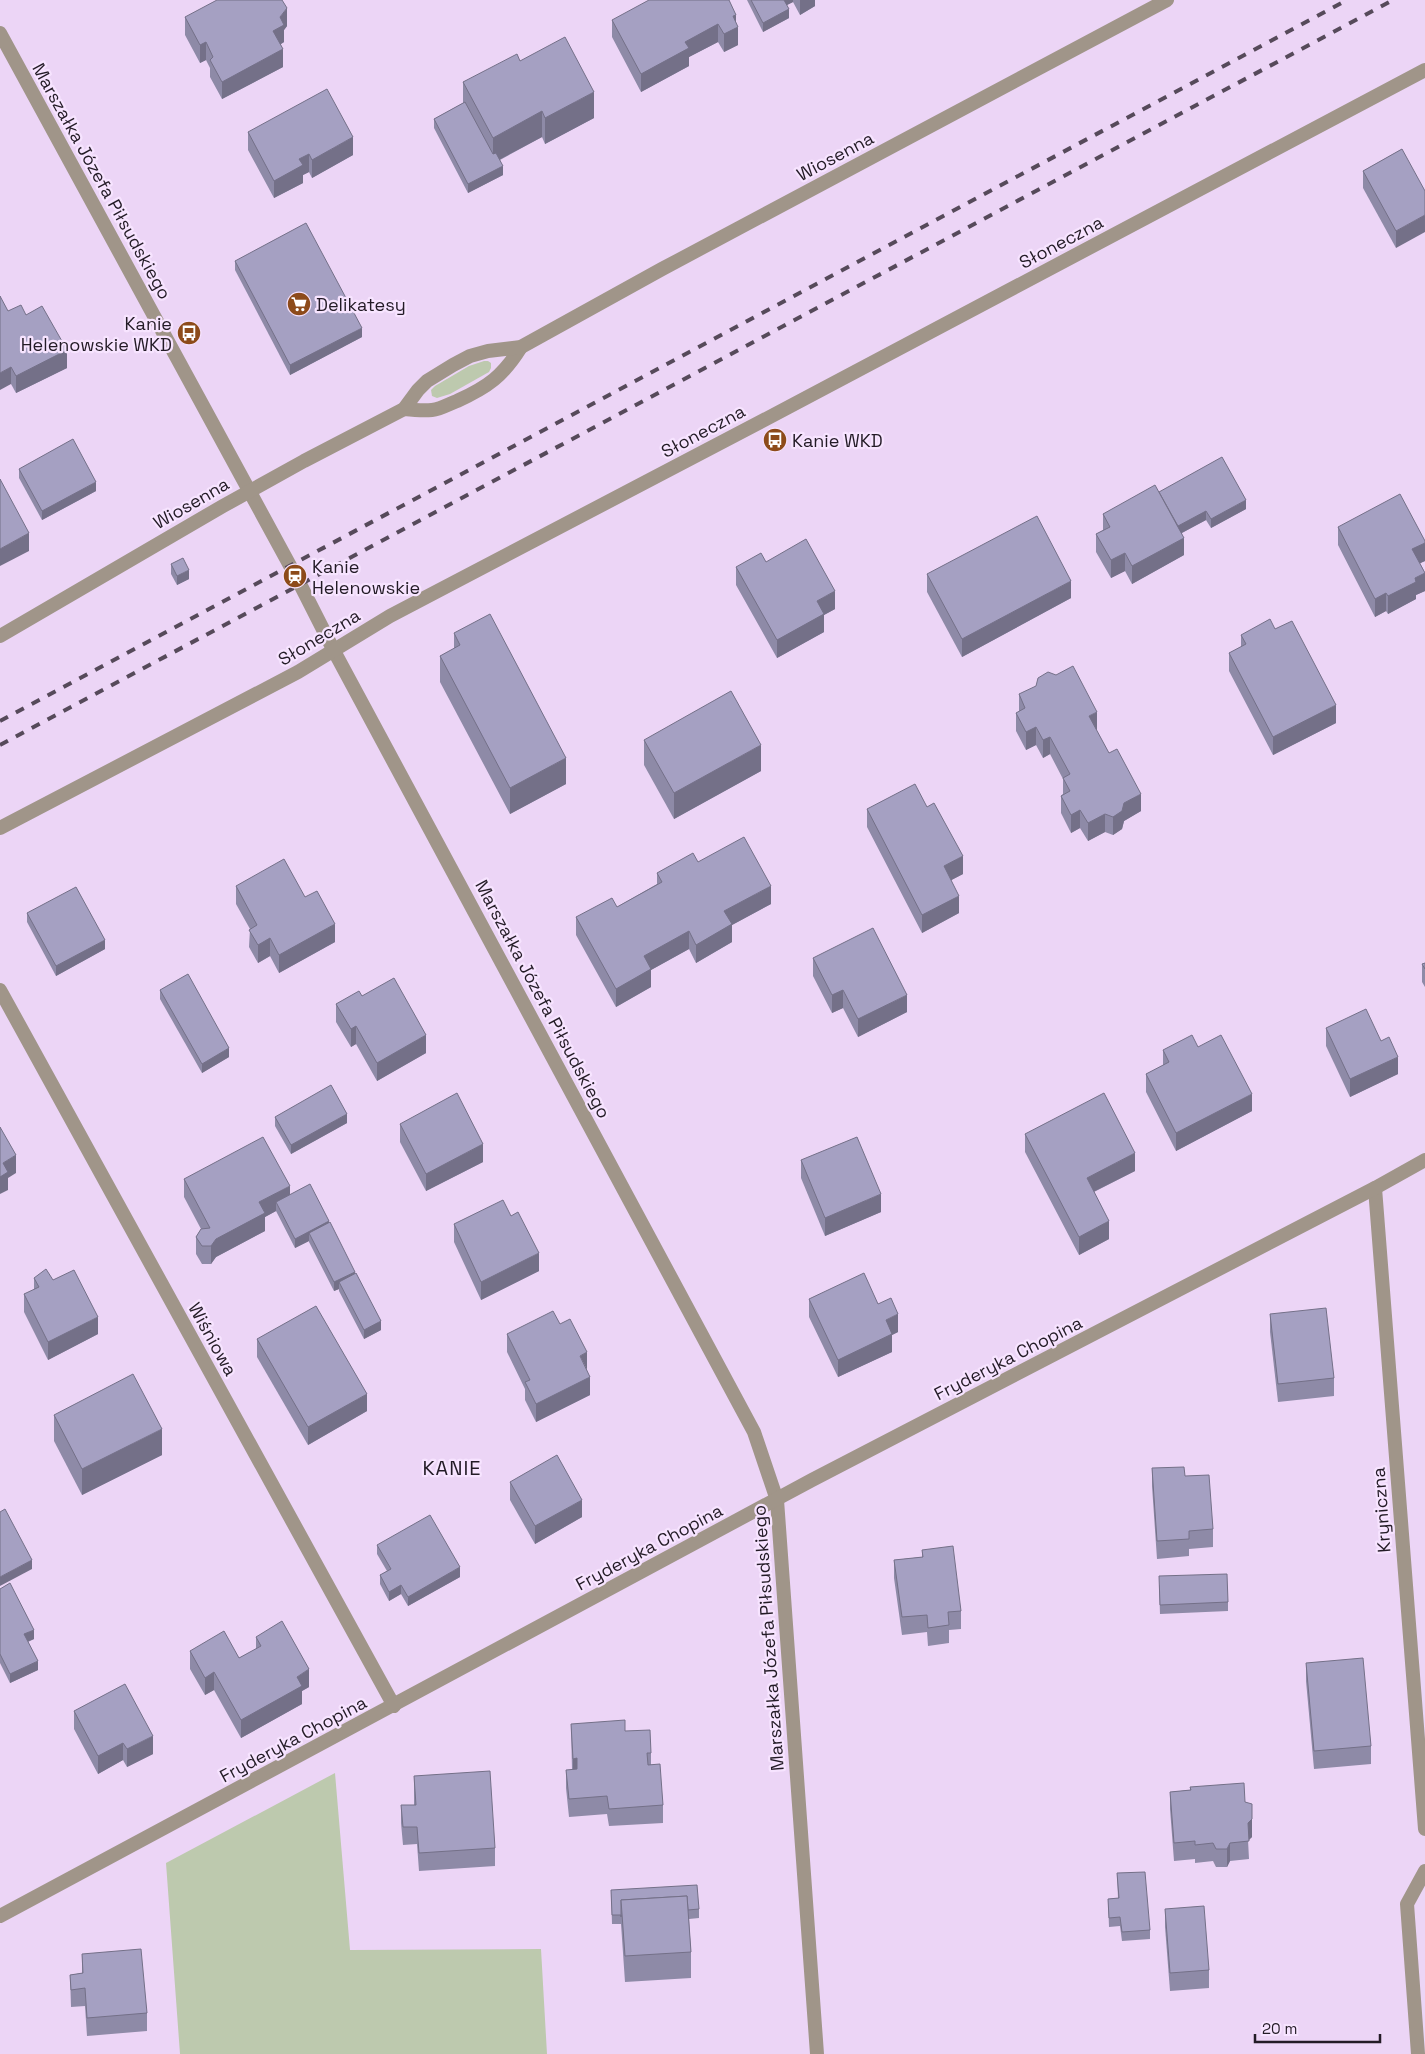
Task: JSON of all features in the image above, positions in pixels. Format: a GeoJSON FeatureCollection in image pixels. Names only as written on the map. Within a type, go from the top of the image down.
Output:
{"type":"FeatureCollection","features":[{"type":"Feature","properties":{"kind":"street","name":"Wiosenna"},"geometry":{"type":"LineString","coordinates":[[0,636],[250,491],[404,409],[427,381],[453,365],[470,356],[488,350],[521,347],[662,269],[1167,0]]}},
{"type":"Feature","properties":{"kind":"street","name":"Marszałka Józefa Piłsudskiego"},"geometry":{"type":"LineString","coordinates":[[0,33],[314,608],[334,651],[754,1432],[777,1500],[817,2054]]}},
{"type":"Feature","properties":{"kind":"street","name":"Słoneczna"},"geometry":{"type":"LineString","coordinates":[[0,828],[334,651],[390,616],[1425,70]]}},
{"type":"Feature","properties":{"kind":"street","name":"Wiosenna"},"geometry":{"type":"LineString","coordinates":[[404,409],[438,409],[477,392],[503,373],[521,347]]}},
{"type":"Feature","properties":{"kind":"street","name":"Wiśniowa"},"geometry":{"type":"LineString","coordinates":[[0,990],[394,1706]]}},
{"type":"Feature","properties":{"kind":"street","name":"Fryderyka Chopina"},"geometry":{"type":"LineString","coordinates":[[0,1916],[777,1500],[1375,1188],[1425,1160]]}},
{"type":"Feature","properties":{"kind":"street","name":"Kryniczna"},"geometry":{"type":"LineString","coordinates":[[1375,1188],[1425,1829]]}},
{"type":"Feature","properties":{"kind":"street"},"geometry":{"type":"LineString","coordinates":[[1418,2054],[1407,1904],[1425,1871]]}},
{"type":"Feature","properties":{"kind":"green space"},"geometry":{"type":"Polygon","coordinates":[[[484,361],[491,363],[489,372],[450,394],[437,398],[432,396],[431,390],[435,386],[469,366],[484,361]]]}},
{"type":"Feature","properties":{"kind":"green space"},"geometry":{"type":"Polygon","coordinates":[[[335,1773],[350,1950],[541,1949],[547,2054],[180,2054],[166,1863],[335,1773]]]}},
{"type":"Feature","properties":{"kind":"building"},"geometry":{"type":"Polygon","coordinates":[[[217,0],[282,0],[287,8],[280,17],[284,25],[273,31],[283,49],[222,82],[210,60],[213,57],[206,42],[200,45],[185,17],[217,0]]]}},
{"type":"Feature","properties":{"kind":"building"},"geometry":{"type":"Polygon","coordinates":[[[649,0],[729,0],[736,15],[733,16],[738,27],[724,34],[718,24],[685,42],[689,48],[641,74],[612,20],[649,0]]]}},
{"type":"Feature","properties":{"kind":"building"},"geometry":{"type":"Polygon","coordinates":[[[751,0],[784,0],[789,9],[763,23],[751,0]]]}},
{"type":"Feature","properties":{"kind":"building"},"geometry":{"type":"Polygon","coordinates":[[[565,37],[594,92],[545,118],[542,111],[493,138],[463,82],[517,54],[520,61],[565,37]]]}},
{"type":"Feature","properties":{"kind":"building"},"geometry":{"type":"Polygon","coordinates":[[[327,89],[353,137],[312,160],[309,154],[299,159],[303,165],[274,181],[248,132],[327,89]]]}},
{"type":"Feature","properties":{"kind":"building"},"geometry":{"type":"Polygon","coordinates":[[[465,102],[493,154],[496,153],[503,166],[468,184],[434,119],[465,102]]]}},
{"type":"Feature","properties":{"kind":"building"},"geometry":{"type":"Polygon","coordinates":[[[1402,149],[1425,191],[1425,215],[1396,231],[1363,171],[1402,149]]]}},
{"type":"Feature","properties":{"kind":"building","name":"Delikatesy"},"geometry":{"type":"Polygon","coordinates":[[[306,223],[362,328],[290,365],[235,261],[306,223]]]}},
{"type":"Feature","properties":{"kind":"building"},"geometry":{"type":"Polygon","coordinates":[[[0,296],[8,311],[21,305],[26,315],[42,306],[67,350],[16,376],[11,367],[0,373],[0,296]]]}},
{"type":"Feature","properties":{"kind":"building"},"geometry":{"type":"Polygon","coordinates":[[[73,439],[96,482],[42,511],[19,469],[73,439]]]}},
{"type":"Feature","properties":{"kind":"building"},"geometry":{"type":"Polygon","coordinates":[[[1222,457],[1246,500],[1211,519],[1206,511],[1178,526],[1159,492],[1222,457]]]}},
{"type":"Feature","properties":{"kind":"building"},"geometry":{"type":"Polygon","coordinates":[[[0,479],[29,533],[0,549],[0,479]]]}},
{"type":"Feature","properties":{"kind":"building"},"geometry":{"type":"Polygon","coordinates":[[[1155,485],[1184,538],[1132,566],[1125,553],[1111,560],[1096,534],[1110,527],[1103,514],[1155,485]]]}},
{"type":"Feature","properties":{"kind":"building"},"geometry":{"type":"Polygon","coordinates":[[[1400,494],[1425,541],[1425,543],[1412,549],[1425,573],[1415,578],[1416,582],[1388,596],[1386,593],[1375,599],[1338,527],[1400,494]]]}},
{"type":"Feature","properties":{"kind":"building"},"geometry":{"type":"Polygon","coordinates":[[[1037,516],[1071,581],[962,639],[927,574],[1037,516]]]}},
{"type":"Feature","properties":{"kind":"building"},"geometry":{"type":"Polygon","coordinates":[[[806,539],[835,591],[817,601],[824,614],[777,640],[736,567],[761,553],[766,562],[806,539]]]}},
{"type":"Feature","properties":{"kind":"building"},"geometry":{"type":"Polygon","coordinates":[[[183,558],[189,570],[177,576],[171,564],[183,558]]]}},
{"type":"Feature","properties":{"kind":"building"},"geometry":{"type":"Polygon","coordinates":[[[490,614],[566,758],[510,788],[440,656],[460,645],[454,633],[490,614]]]}},
{"type":"Feature","properties":{"kind":"building"},"geometry":{"type":"Polygon","coordinates":[[[1270,619],[1275,629],[1292,621],[1336,705],[1273,737],[1229,653],[1246,644],[1241,635],[1270,619]]]}},
{"type":"Feature","properties":{"kind":"building"},"geometry":{"type":"Polygon","coordinates":[[[1073,666],[1097,712],[1089,716],[1109,753],[1117,749],[1141,794],[1124,803],[1122,811],[1113,817],[1105,814],[1088,823],[1080,810],[1071,815],[1061,796],[1070,791],[1063,778],[1070,774],[1050,737],[1043,740],[1036,727],[1026,732],[1016,713],[1025,708],[1019,694],[1036,686],[1038,678],[1048,672],[1056,675],[1073,666]]]}},
{"type":"Feature","properties":{"kind":"building"},"geometry":{"type":"Polygon","coordinates":[[[731,691],[761,745],[674,793],[644,740],[731,691]]]}},
{"type":"Feature","properties":{"kind":"building"},"geometry":{"type":"Polygon","coordinates":[[[915,784],[927,807],[934,803],[963,856],[944,866],[959,896],[922,915],[867,809],[915,784]]]}},
{"type":"Feature","properties":{"kind":"building"},"geometry":{"type":"Polygon","coordinates":[[[744,837],[771,886],[724,911],[732,924],[696,945],[689,931],[644,956],[651,969],[616,989],[576,917],[612,898],[617,907],[662,882],[657,873],[693,853],[698,862],[744,837]]]}},
{"type":"Feature","properties":{"kind":"building"},"geometry":{"type":"Polygon","coordinates":[[[284,859],[305,897],[317,891],[335,924],[279,955],[270,938],[258,945],[249,930],[257,925],[236,886],[284,859]]]}},
{"type":"Feature","properties":{"kind":"building"},"geometry":{"type":"Polygon","coordinates":[[[76,887],[105,940],[56,966],[27,913],[76,887]]]}},
{"type":"Feature","properties":{"kind":"building"},"geometry":{"type":"Polygon","coordinates":[[[873,928],[907,995],[858,1019],[843,990],[832,995],[813,958],[873,928]]]}},
{"type":"Feature","properties":{"kind":"building"},"geometry":{"type":"Polygon","coordinates":[[[188,974],[229,1048],[202,1064],[160,990],[188,974]]]}},
{"type":"Feature","properties":{"kind":"building"},"geometry":{"type":"Polygon","coordinates":[[[394,978],[426,1035],[377,1063],[356,1026],[351,1029],[336,1004],[359,991],[362,996],[394,978]]]}},
{"type":"Feature","properties":{"kind":"building"},"geometry":{"type":"Polygon","coordinates":[[[1366,1009],[1381,1041],[1389,1037],[1398,1057],[1350,1079],[1326,1028],[1366,1009]]]}},
{"type":"Feature","properties":{"kind":"building"},"geometry":{"type":"Polygon","coordinates":[[[1192,1035],[1198,1047],[1221,1035],[1252,1094],[1176,1133],[1146,1074],[1169,1062],[1163,1050],[1192,1035]]]}},
{"type":"Feature","properties":{"kind":"building"},"geometry":{"type":"Polygon","coordinates":[[[331,1085],[347,1114],[291,1145],[275,1117],[331,1085]]]}},
{"type":"Feature","properties":{"kind":"building"},"geometry":{"type":"Polygon","coordinates":[[[457,1093],[483,1144],[426,1174],[400,1124],[457,1093]]]}},
{"type":"Feature","properties":{"kind":"building"},"geometry":{"type":"Polygon","coordinates":[[[1104,1093],[1135,1153],[1087,1178],[1109,1221],[1079,1237],[1025,1134],[1104,1093]]]}},
{"type":"Feature","properties":{"kind":"building"},"geometry":{"type":"Polygon","coordinates":[[[0,1127],[16,1155],[3,1163],[8,1172],[0,1177],[0,1127]]]}},
{"type":"Feature","properties":{"kind":"building"},"geometry":{"type":"Polygon","coordinates":[[[263,1137],[290,1186],[259,1202],[265,1213],[216,1239],[211,1246],[202,1246],[196,1237],[201,1229],[210,1228],[184,1179],[263,1137]]]}},
{"type":"Feature","properties":{"kind":"building"},"geometry":{"type":"Polygon","coordinates":[[[857,1137],[881,1194],[825,1218],[801,1160],[857,1137]]]}},
{"type":"Feature","properties":{"kind":"building"},"geometry":{"type":"Polygon","coordinates":[[[310,1184],[329,1221],[295,1239],[276,1202],[310,1184]]]}},
{"type":"Feature","properties":{"kind":"building"},"geometry":{"type":"Polygon","coordinates":[[[503,1200],[511,1216],[518,1212],[539,1253],[481,1282],[454,1224],[503,1200]]]}},
{"type":"Feature","properties":{"kind":"building"},"geometry":{"type":"Polygon","coordinates":[[[330,1222],[355,1272],[334,1282],[309,1233],[330,1222]]]}},
{"type":"Feature","properties":{"kind":"building"},"geometry":{"type":"Polygon","coordinates":[[[46,1269],[53,1280],[74,1270],[98,1317],[48,1342],[24,1294],[39,1287],[34,1278],[46,1269]]]}},
{"type":"Feature","properties":{"kind":"building"},"geometry":{"type":"Polygon","coordinates":[[[356,1273],[381,1321],[364,1330],[339,1282],[356,1273]]]}},
{"type":"Feature","properties":{"kind":"building"},"geometry":{"type":"Polygon","coordinates":[[[864,1273],[878,1304],[891,1298],[898,1314],[886,1320],[892,1334],[838,1360],[809,1299],[864,1273]]]}},
{"type":"Feature","properties":{"kind":"building"},"geometry":{"type":"Polygon","coordinates":[[[316,1306],[367,1394],[308,1427],[257,1339],[316,1306]]]}},
{"type":"Feature","properties":{"kind":"building"},"geometry":{"type":"Polygon","coordinates":[[[1326,1308],[1334,1378],[1278,1384],[1270,1314],[1326,1308]]]}},
{"type":"Feature","properties":{"kind":"building"},"geometry":{"type":"Polygon","coordinates":[[[553,1311],[560,1324],[570,1319],[587,1352],[580,1356],[590,1377],[536,1404],[525,1382],[530,1380],[507,1334],[553,1311]]]}},
{"type":"Feature","properties":{"kind":"building"},"geometry":{"type":"Polygon","coordinates":[[[133,1374],[162,1429],[82,1469],[54,1415],[133,1374]]]}},
{"type":"Feature","properties":{"kind":"building"},"geometry":{"type":"Polygon","coordinates":[[[557,1455],[582,1500],[535,1526],[510,1482],[557,1455]]]}},
{"type":"Feature","properties":{"kind":"building"},"geometry":{"type":"Polygon","coordinates":[[[1184,1467],[1185,1476],[1209,1475],[1213,1529],[1189,1531],[1189,1539],[1157,1541],[1152,1468],[1184,1467]]]}},
{"type":"Feature","properties":{"kind":"building"},"geometry":{"type":"Polygon","coordinates":[[[5,1509],[32,1560],[0,1577],[0,1512],[5,1509]]]}},
{"type":"Feature","properties":{"kind":"building"},"geometry":{"type":"Polygon","coordinates":[[[430,1515],[460,1567],[408,1597],[401,1585],[389,1592],[380,1575],[391,1569],[377,1545],[430,1515]]]}},
{"type":"Feature","properties":{"kind":"building"},"geometry":{"type":"Polygon","coordinates":[[[953,1546],[961,1611],[948,1612],[949,1625],[928,1628],[927,1615],[902,1617],[894,1560],[923,1557],[922,1550],[953,1546]]]}},
{"type":"Feature","properties":{"kind":"building"},"geometry":{"type":"Polygon","coordinates":[[[1227,1574],[1228,1602],[1160,1605],[1159,1576],[1227,1574]]]}},
{"type":"Feature","properties":{"kind":"building"},"geometry":{"type":"Polygon","coordinates":[[[10,1583],[34,1630],[24,1634],[38,1661],[10,1674],[0,1654],[0,1589],[10,1583]]]}},
{"type":"Feature","properties":{"kind":"building"},"geometry":{"type":"Polygon","coordinates":[[[282,1621],[309,1669],[297,1677],[302,1686],[241,1720],[214,1672],[205,1678],[190,1651],[224,1631],[239,1658],[261,1646],[256,1637],[282,1621]]]}},
{"type":"Feature","properties":{"kind":"building"},"geometry":{"type":"Polygon","coordinates":[[[1363,1658],[1371,1746],[1314,1751],[1306,1663],[1363,1658]]]}},
{"type":"Feature","properties":{"kind":"building"},"geometry":{"type":"Polygon","coordinates":[[[125,1684],[153,1736],[127,1749],[123,1743],[98,1756],[74,1711],[125,1684]]]}},
{"type":"Feature","properties":{"kind":"building"},"geometry":{"type":"Polygon","coordinates":[[[625,1720],[625,1731],[650,1730],[651,1753],[647,1753],[648,1765],[660,1764],[663,1805],[609,1809],[607,1796],[569,1799],[566,1770],[577,1769],[577,1758],[573,1759],[571,1724],[625,1720]]]}},
{"type":"Feature","properties":{"kind":"building"},"geometry":{"type":"Polygon","coordinates":[[[490,1771],[495,1848],[419,1853],[417,1827],[403,1827],[401,1805],[416,1805],[414,1776],[490,1771]]]}},
{"type":"Feature","properties":{"kind":"building"},"geometry":{"type":"Polygon","coordinates":[[[1244,1783],[1245,1802],[1252,1804],[1252,1819],[1248,1823],[1249,1841],[1230,1843],[1227,1849],[1216,1849],[1213,1843],[1195,1845],[1195,1841],[1174,1843],[1170,1792],[1191,1790],[1190,1787],[1244,1783]]]}},
{"type":"Feature","properties":{"kind":"building"},"geometry":{"type":"Polygon","coordinates":[[[1145,1872],[1150,1930],[1122,1932],[1120,1917],[1109,1918],[1108,1899],[1119,1898],[1117,1873],[1145,1872]]]}},
{"type":"Feature","properties":{"kind":"building"},"geometry":{"type":"Polygon","coordinates":[[[697,1885],[699,1909],[688,1910],[687,1896],[621,1900],[621,1915],[612,1915],[611,1890],[697,1885]]]}},
{"type":"Feature","properties":{"kind":"building"},"geometry":{"type":"Polygon","coordinates":[[[687,1896],[691,1952],[625,1956],[621,1900],[687,1896]]]}},
{"type":"Feature","properties":{"kind":"building"},"geometry":{"type":"Polygon","coordinates":[[[1204,1906],[1209,1970],[1170,1973],[1165,1909],[1204,1906]]]}},
{"type":"Feature","properties":{"kind":"building"},"geometry":{"type":"Polygon","coordinates":[[[141,1949],[147,2013],[87,2018],[85,1988],[71,1990],[70,1975],[83,1973],[82,1954],[141,1949]]]}},
{"type":"Feature","properties":{"kind":"railway"},"geometry":{"type":"LineString","coordinates":[[0,721],[1347,0]]}},
{"type":"Feature","properties":{"kind":"railway"},"geometry":{"type":"LineString","coordinates":[[0,745],[1393,0]]}},
{"type":"Feature","properties":{"kind":"place","name":"Delikatesy"},"geometry":{"type":"Point","coordinates":[299,304]}},
{"type":"Feature","properties":{"kind":"place","name":"Kanie Helenowskie WKD"},"geometry":{"type":"Point","coordinates":[189,333]}},
{"type":"Feature","properties":{"kind":"place","name":"Kanie WKD"},"geometry":{"type":"Point","coordinates":[775,440]}},
{"type":"Feature","properties":{"kind":"place","name":"Kanie Helenowskie"},"geometry":{"type":"Point","coordinates":[295,576]}},
{"type":"Feature","properties":{"kind":"district","name":"KANIE"},"geometry":{"type":"Point","coordinates":[452,1468]}}]}
